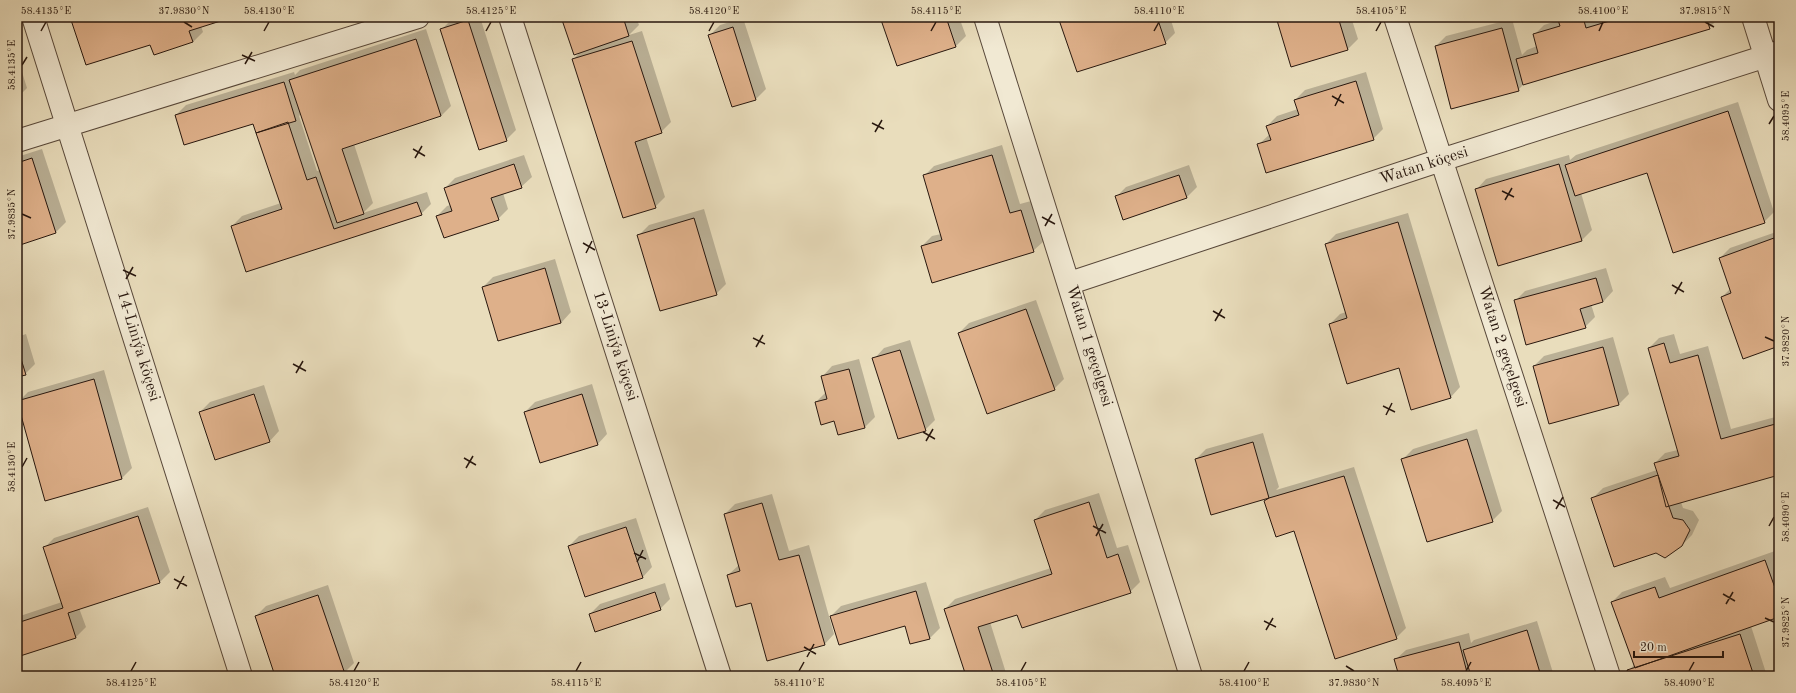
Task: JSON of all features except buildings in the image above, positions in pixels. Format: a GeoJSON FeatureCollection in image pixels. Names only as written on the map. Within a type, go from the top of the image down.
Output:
{"type":"FeatureCollection","features":[{"type":"Feature","properties":{"kind":"street","name":"14-Liniýa köçesi"},"geometry":{"type":"LineString","coordinates":[[33,17],[241,676]]}},
{"type":"Feature","properties":{"kind":"street"},"geometry":{"type":"LineString","coordinates":[[17,141],[418,17]]}},
{"type":"Feature","properties":{"kind":"street","name":"13-Liniýa köçesi"},"geometry":{"type":"LineString","coordinates":[[510,17],[720,676]]}},
{"type":"Feature","properties":{"kind":"street","name":"Watan 1 geçelgesi"},"geometry":{"type":"LineString","coordinates":[[985,17],[1070,283],[1191,676]]}},
{"type":"Feature","properties":{"kind":"street","name":"Watan 2 geçelgesi"},"geometry":{"type":"LineString","coordinates":[[1395,17],[1609,676]]}},
{"type":"Feature","properties":{"kind":"street"},"geometry":{"type":"LineString","coordinates":[[1753,17],[1772,54],[1779,100]]}},
{"type":"Feature","properties":{"kind":"street","name":"Watan köçesi"},"geometry":{"type":"LineString","coordinates":[[1070,283],[1441,160],[1772,54]]}}]}
